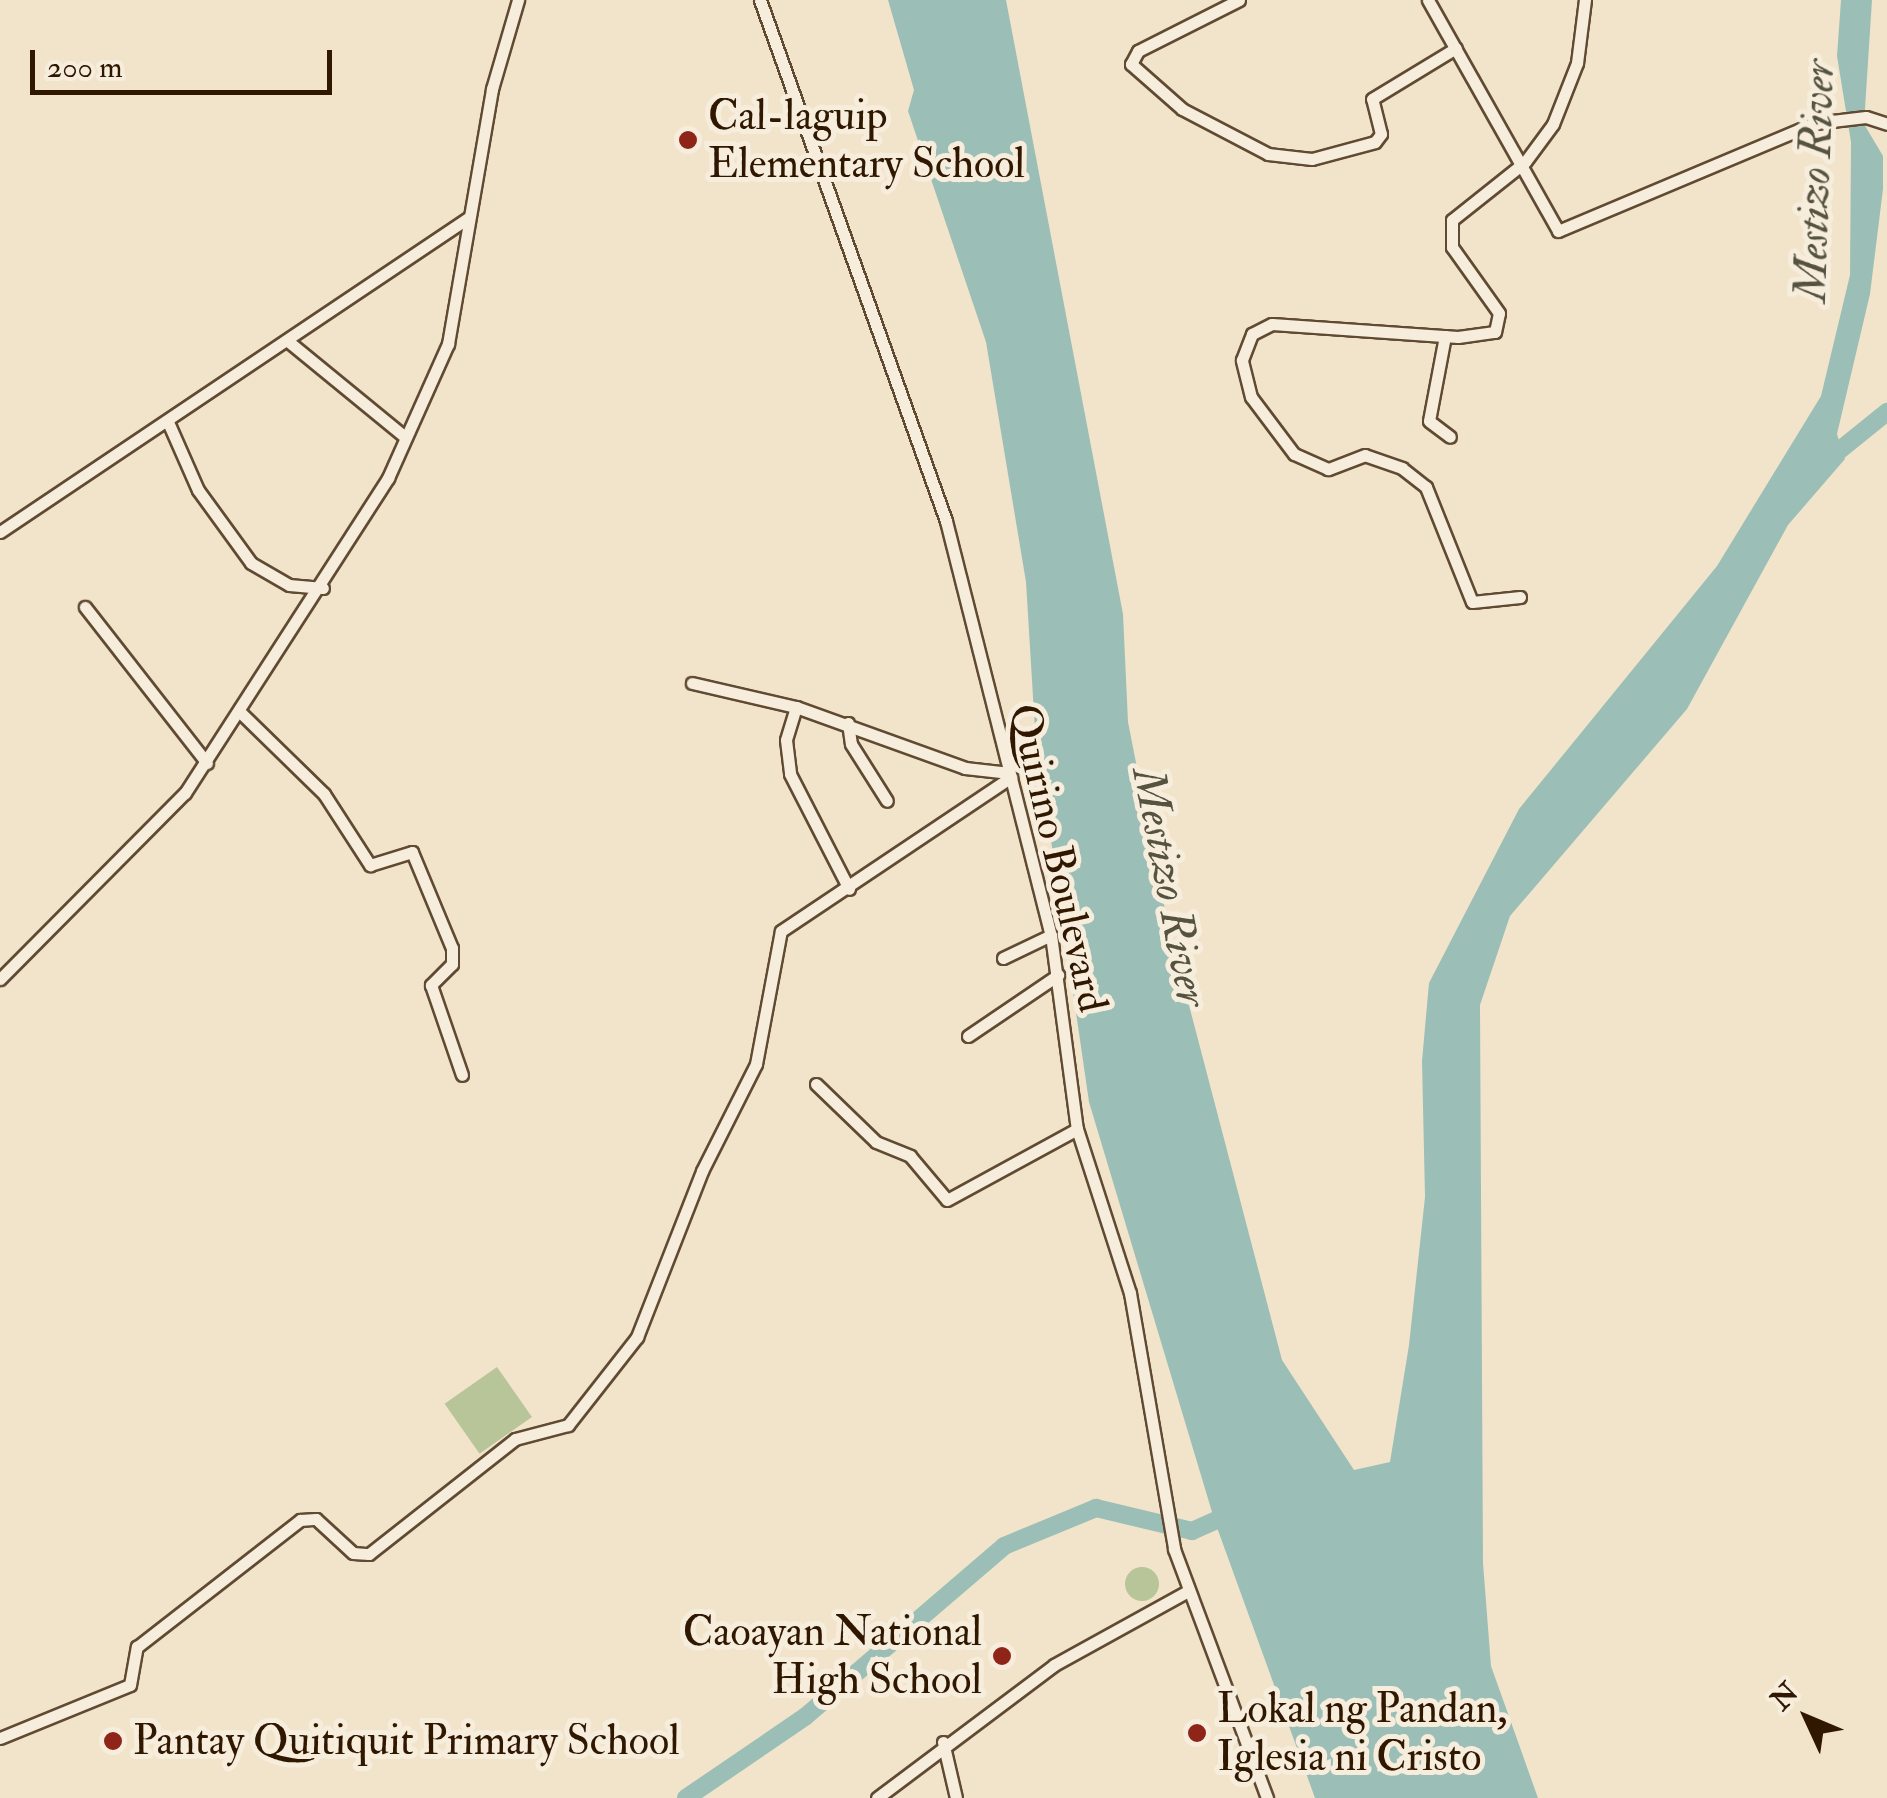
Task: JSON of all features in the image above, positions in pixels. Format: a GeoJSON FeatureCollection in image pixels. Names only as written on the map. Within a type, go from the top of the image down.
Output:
{"type":"FeatureCollection","features":[{"type":"Feature","properties":{"kind":"street"},"geometry":{"type":"LineString","coordinates":[[1,977],[108,877],[207,764],[323,588],[406,437],[448,344],[468,218],[518,0]]}},
{"type":"Feature","properties":{"kind":"street","name":"Quirino Boulevard"},"geometry":{"type":"LineString","coordinates":[[760,0],[925,449],[1051,935],[1077,1129],[1130,1293],[1174,1550],[1267,1798]]}},
{"type":"Feature","properties":{"kind":"street"},"geometry":{"type":"LineString","coordinates":[[1239,0],[1138,52],[1131,64],[1182,109],[1268,154],[1312,159],[1375,142],[1381,134],[1372,100],[1456,48]]}},
{"type":"Feature","properties":{"kind":"street"},"geometry":{"type":"LineString","coordinates":[[1428,0],[1528,169],[1558,231],[1840,117],[1866,116],[1887,124]]}},
{"type":"Feature","properties":{"kind":"street"},"geometry":{"type":"LineString","coordinates":[[1520,597],[1472,602],[1426,487],[1375,455],[1328,469],[1294,454],[1244,380],[1247,340],[1272,324],[1446,336],[1485,336],[1498,327],[1484,286],[1452,247],[1452,220],[1528,169],[1566,96],[1585,0]]}},
{"type":"Feature","properties":{"kind":"street"},"geometry":{"type":"LineString","coordinates":[[0,532],[289,342],[468,218]]}},
{"type":"Feature","properties":{"kind":"street"},"geometry":{"type":"LineString","coordinates":[[1446,336],[1429,421],[1450,438]]}},
{"type":"Feature","properties":{"kind":"street"},"geometry":{"type":"LineString","coordinates":[[289,342],[406,437]]}},
{"type":"Feature","properties":{"kind":"street"},"geometry":{"type":"LineString","coordinates":[[168,422],[227,537],[273,577],[323,588]]}},
{"type":"Feature","properties":{"kind":"street"},"geometry":{"type":"LineString","coordinates":[[84,606],[207,764]]}},
{"type":"Feature","properties":{"kind":"street"},"geometry":{"type":"LineString","coordinates":[[692,683],[796,707],[965,768],[1010,775]]}},
{"type":"Feature","properties":{"kind":"street"},"geometry":{"type":"LineString","coordinates":[[796,707],[786,740],[790,774],[849,889]]}},
{"type":"Feature","properties":{"kind":"street"},"geometry":{"type":"LineString","coordinates":[[240,713],[324,794],[370,864],[412,852],[452,948],[452,964],[431,985],[462,1075]]}},
{"type":"Feature","properties":{"kind":"street"},"geometry":{"type":"LineString","coordinates":[[848,723],[851,744],[887,801]]}},
{"type":"Feature","properties":{"kind":"street"},"geometry":{"type":"LineString","coordinates":[[0,1738],[130,1684],[136,1647],[300,1520],[316,1519],[362,1557],[515,1439],[568,1425],[638,1337],[702,1171],[756,1064],[782,931],[849,889],[1010,775]]}},
{"type":"Feature","properties":{"kind":"street"},"geometry":{"type":"LineString","coordinates":[[1003,958],[1051,935]]}},
{"type":"Feature","properties":{"kind":"street"},"geometry":{"type":"LineString","coordinates":[[968,1036],[1058,975]]}},
{"type":"Feature","properties":{"kind":"street"},"geometry":{"type":"LineString","coordinates":[[816,1084],[876,1142],[910,1156],[946,1200],[1077,1129]]}},
{"type":"Feature","properties":{"kind":"street"},"geometry":{"type":"LineString","coordinates":[[877,1798],[943,1742],[1071,1654],[1188,1591]]}},
{"type":"Feature","properties":{"kind":"street"},"geometry":{"type":"LineString","coordinates":[[943,1742],[956,1798]]}},
{"type":"Feature","properties":{"kind":"green space"},"geometry":{"type":"Polygon","coordinates":[[[497,1367],[532,1417],[480,1454],[445,1404],[497,1367]]]}},
{"type":"Feature","properties":{"kind":"green space"},"geometry":{"type":"Polygon","coordinates":[[[1142,1567],[1154,1572],[1159,1584],[1154,1596],[1142,1601],[1130,1596],[1125,1584],[1130,1572],[1142,1567]]]}},
{"type":"Feature","properties":{"kind":"water"},"geometry":{"type":"Polygon","coordinates":[[[888,0],[1006,0],[1123,614],[1128,722],[1168,925],[1282,1360],[1354,1470],[1390,1462],[1409,1345],[1425,1197],[1422,1061],[1429,983],[1519,809],[1717,566],[1821,396],[1850,275],[1851,142],[1837,56],[1841,0],[1872,0],[1864,124],[1883,156],[1883,189],[1870,294],[1837,434],[1845,459],[1788,525],[1687,709],[1510,916],[1480,1005],[1483,1563],[1491,1666],[1538,1798],[1315,1798],[1215,1522],[1089,1102],[1035,730],[1026,582],[986,342],[908,111],[914,90],[888,0]]]}},
{"type":"Feature","properties":{"kind":"waterway","name":"Mestizo River"},"geometry":{"type":"LineString","coordinates":[[1825,462],[1887,412]]}},
{"type":"Feature","properties":{"kind":"waterway"},"geometry":{"type":"LineString","coordinates":[[686,1798],[806,1716],[1004,1546],[1096,1508],[1192,1531],[1237,1511]]}},
{"type":"Feature","properties":{"kind":"place","name":"Cal-laguip Elementary School"},"geometry":{"type":"Point","coordinates":[688,140]}},
{"type":"Feature","properties":{"kind":"place","name":"Caoayan National High School"},"geometry":{"type":"Point","coordinates":[1002,1656]}},
{"type":"Feature","properties":{"kind":"place","name":"Lokal ng Pandan, Iglesia ni Cristo"},"geometry":{"type":"Point","coordinates":[1197,1733]}},
{"type":"Feature","properties":{"kind":"place","name":"Pantay Quitiquit Primary School"},"geometry":{"type":"Point","coordinates":[113,1741]}}]}
